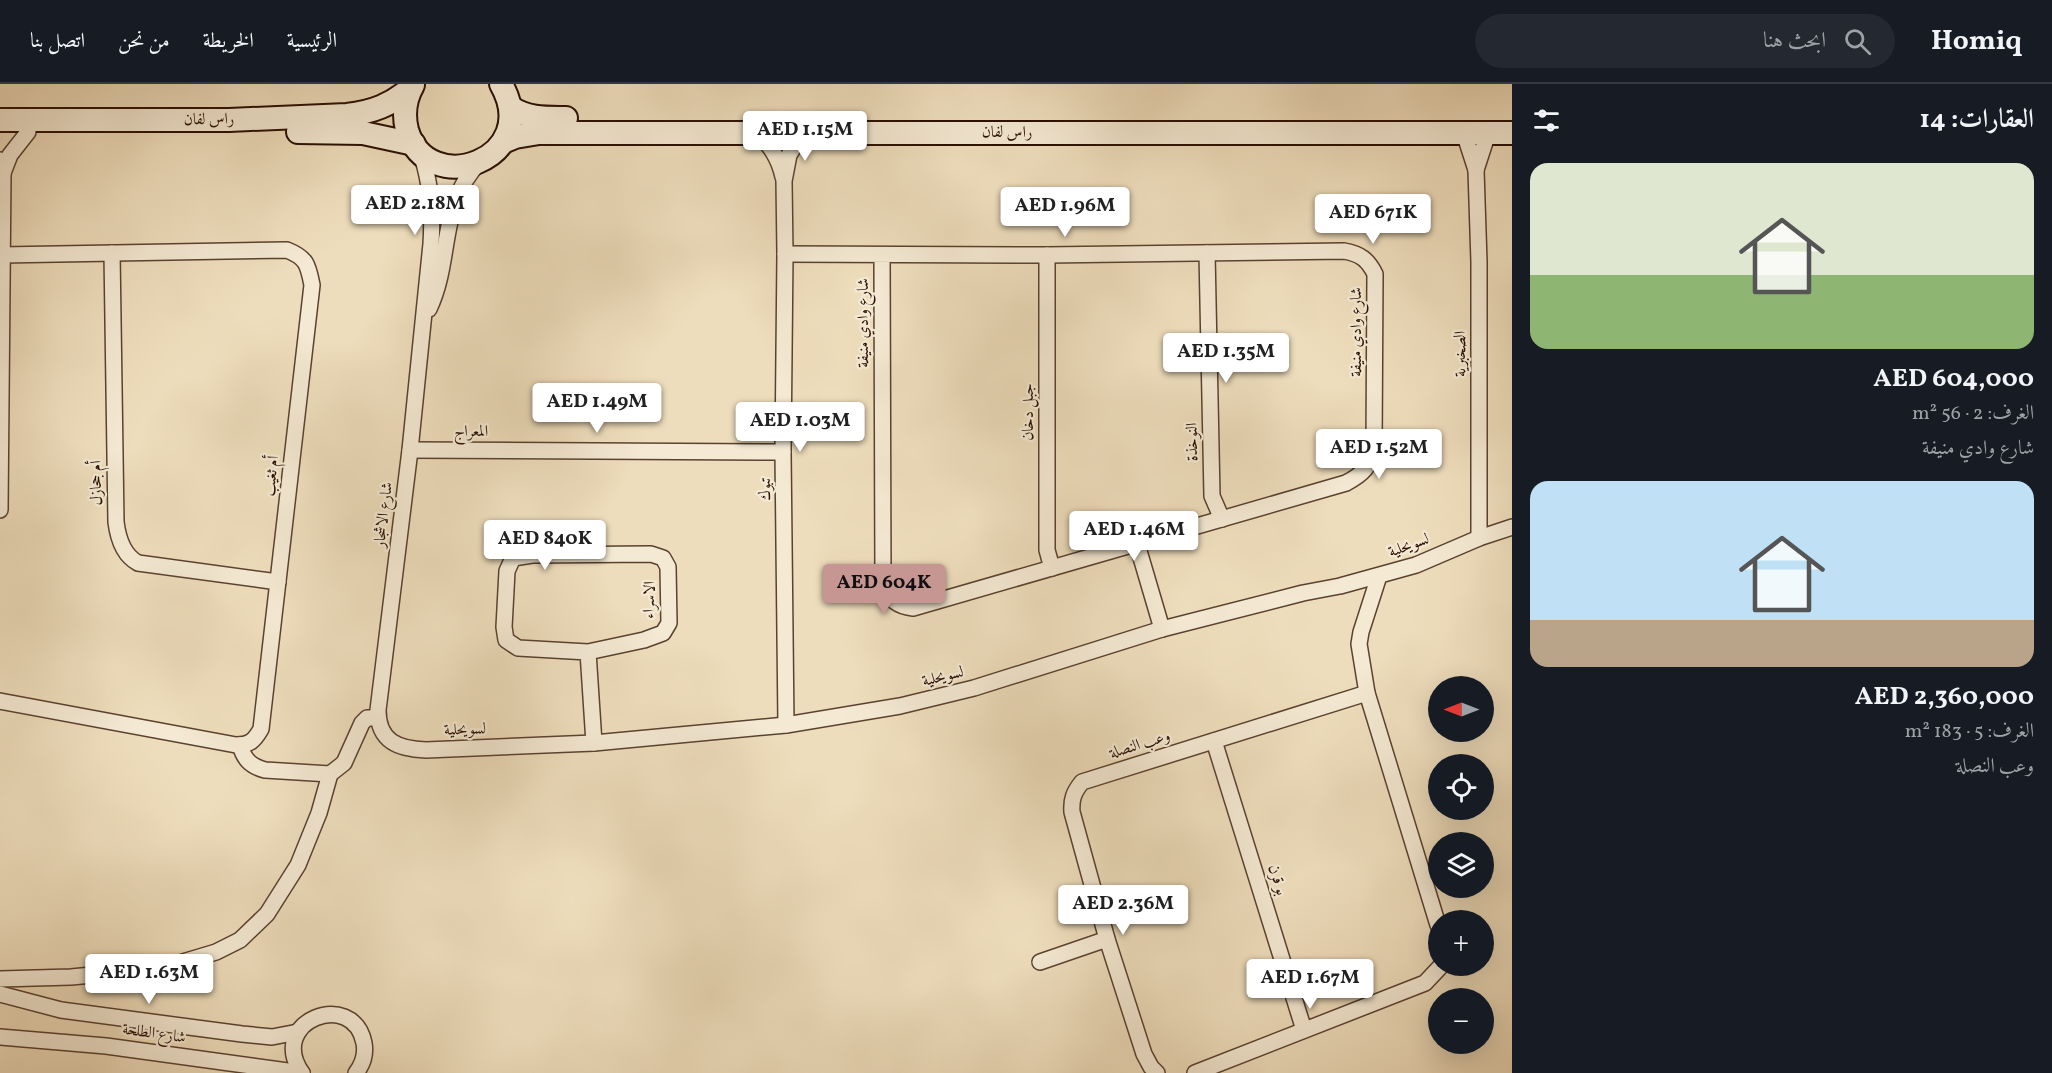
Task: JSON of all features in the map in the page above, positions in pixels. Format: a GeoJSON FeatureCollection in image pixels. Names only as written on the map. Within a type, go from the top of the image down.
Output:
{"type":"FeatureCollection","features":[{"type":"Feature","properties":{"kind":"street"},"geometry":{"type":"LineString","coordinates":[[480,162],[489,157],[503,142],[510,119],[510,107],[501,84]]}},
{"type":"Feature","properties":{"kind":"street"},"geometry":{"type":"LineString","coordinates":[[413,86],[405,111],[405,123],[417,148]]}},
{"type":"Feature","properties":{"kind":"street","name":"راس لفان"},"geometry":{"type":"LineString","coordinates":[[0,120],[229,120],[347,115],[382,108],[397,100],[413,86]]}},
{"type":"Feature","properties":{"kind":"street","name":"راس لفان"},"geometry":{"type":"LineString","coordinates":[[510,107],[521,114],[538,118],[1512,122]]}},
{"type":"Feature","properties":{"kind":"street","name":"راس لفان"},"geometry":{"type":"LineString","coordinates":[[0,132],[346,132],[381,135],[417,148],[433,161],[448,166],[465,167],[480,162]]}},
{"type":"Feature","properties":{"kind":"street"},"geometry":{"type":"LineString","coordinates":[[0,510],[1,167],[28,132]]}},
{"type":"Feature","properties":{"kind":"street","name":"تبوك"},"geometry":{"type":"LineString","coordinates":[[756,132],[775,153],[784,181],[783,452],[786,725]]}},
{"type":"Feature","properties":{"kind":"street","name":"راس لفان"},"geometry":{"type":"LineString","coordinates":[[503,142],[515,137],[539,133],[1512,133]]}},
{"type":"Feature","properties":{"kind":"street","name":"تبوك"},"geometry":{"type":"LineString","coordinates":[[784,181],[789,155],[803,133]]}},
{"type":"Feature","properties":{"kind":"street","name":"الصخبرية"},"geometry":{"type":"LineString","coordinates":[[1464,133],[1476,170],[1479,262],[1479,538]]}},
{"type":"Feature","properties":{"kind":"street","name":"الصخبرية"},"geometry":{"type":"LineString","coordinates":[[1476,170],[1488,133]]}},
{"type":"Feature","properties":{"kind":"street","name":"شارع الاشجار"},"geometry":{"type":"LineString","coordinates":[[378,718],[425,317],[432,218],[426,168],[417,148]]}},
{"type":"Feature","properties":{"kind":"street","name":"شارع الاشجار"},"geometry":{"type":"LineString","coordinates":[[425,317],[441,273],[454,201],[465,180],[480,162]]}},
{"type":"Feature","properties":{"kind":"street","name":"أم ثغيب"},"geometry":{"type":"LineString","coordinates":[[2,255],[287,250],[300,255],[308,265],[312,285],[261,729],[248,745],[240,745]]}},
{"type":"Feature","properties":{"kind":"street","name":"شارع وادي منيفة"},"geometry":{"type":"LineString","coordinates":[[785,254],[1047,255],[1344,251],[1357,254],[1368,262],[1375,274],[1374,448],[1371,462],[1363,474],[1346,483],[913,608],[900,606],[889,598],[883,585],[882,255]]}},
{"type":"Feature","properties":{"kind":"street","name":"أم جحازل"},"geometry":{"type":"LineString","coordinates":[[112,253],[118,537],[130,559],[138,563],[278,582]]}},
{"type":"Feature","properties":{"kind":"street","name":"النوخذة"},"geometry":{"type":"LineString","coordinates":[[1207,253],[1212,496],[1222,519]]}},
{"type":"Feature","properties":{"kind":"street","name":"جبل دخان"},"geometry":{"type":"LineString","coordinates":[[1047,255],[1047,550],[1052,568]]}},
{"type":"Feature","properties":{"kind":"street","name":"المعراج"},"geometry":{"type":"LineString","coordinates":[[410,450],[783,452]]}},
{"type":"Feature","properties":{"kind":"street","name":"لسويحلية"},"geometry":{"type":"LineString","coordinates":[[378,718],[380,729],[386,737],[404,747],[414,749],[594,743],[786,725],[889,708],[974,688],[1162,629],[1379,576],[1416,565],[1479,538],[1512,527]]}},
{"type":"Feature","properties":{"kind":"street"},"geometry":{"type":"LineString","coordinates":[[1137,544],[1162,629]]}},
{"type":"Feature","properties":{"kind":"street","name":"الاسراء"},"geometry":{"type":"LineString","coordinates":[[651,554],[663,558],[668,567],[669,623],[663,633],[644,640],[588,652],[518,648],[506,640],[504,627],[507,571],[513,558],[532,555],[651,554]]}},
{"type":"Feature","properties":{"kind":"street"},"geometry":{"type":"LineString","coordinates":[[1379,576],[1359,644],[1367,693],[1433,910]]}},
{"type":"Feature","properties":{"kind":"street"},"geometry":{"type":"LineString","coordinates":[[588,652],[594,743]]}},
{"type":"Feature","properties":{"kind":"street","name":"وعب النصلة"},"geometry":{"type":"LineString","coordinates":[[1157,1073],[1144,1054],[1107,939],[1072,812],[1071,801],[1076,790],[1082,782],[1367,693]]}},
{"type":"Feature","properties":{"kind":"street"},"geometry":{"type":"LineString","coordinates":[[0,701],[240,745],[242,754],[248,762],[265,770],[330,774]]}},
{"type":"Feature","properties":{"kind":"street"},"geometry":{"type":"LineString","coordinates":[[0,979],[71,977],[176,964],[216,952],[240,940],[267,914],[298,865],[319,813],[330,774],[344,763],[362,723],[367,718],[378,718]]}},
{"type":"Feature","properties":{"kind":"street","name":"بو قرن"},"geometry":{"type":"LineString","coordinates":[[1214,741],[1304,1030]]}},
{"type":"Feature","properties":{"kind":"street"},"geometry":{"type":"LineString","coordinates":[[1040,962],[1107,939]]}},
{"type":"Feature","properties":{"kind":"street"},"geometry":{"type":"LineString","coordinates":[[1195,1073],[1425,983],[1432,976]]}},
{"type":"Feature","properties":{"kind":"street","name":"شارع الطلحة"},"geometry":{"type":"LineString","coordinates":[[0,994],[61,1010],[231,1032],[272,1037],[298,1032]]}},
{"type":"Feature","properties":{"kind":"street"},"geometry":{"type":"LineString","coordinates":[[302,1073],[294,1057],[298,1032],[316,1016],[333,1014],[348,1019],[359,1030],[365,1046],[363,1062],[356,1073]]}},
{"type":"Feature","properties":{"kind":"street","name":"شارع الطلحة"},"geometry":{"type":"LineString","coordinates":[[0,1037],[106,1046],[302,1073]]}}]}
